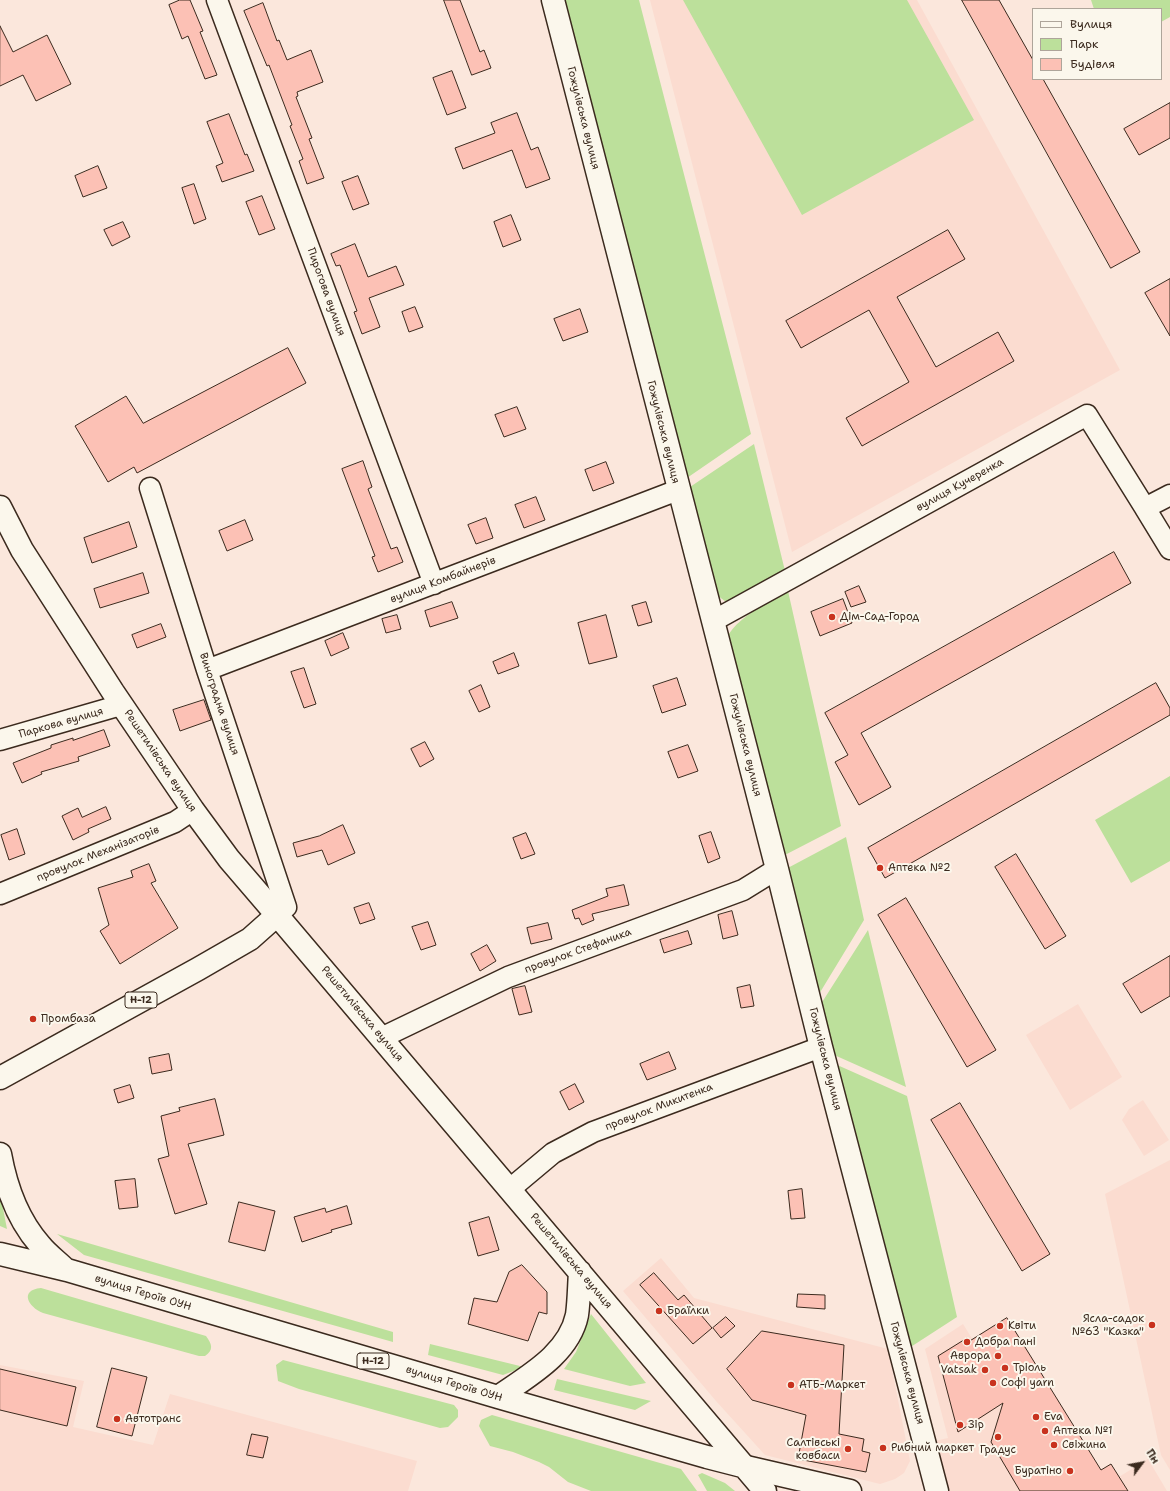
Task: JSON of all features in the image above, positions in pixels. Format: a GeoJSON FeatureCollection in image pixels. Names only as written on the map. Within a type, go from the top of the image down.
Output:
{"type":"FeatureCollection","features":[{"type":"Feature","properties":{"kind":"main road","name":"Гожулівська вулиця"},"geometry":{"type":"LineString","coordinates":[[552,0],[777,869],[821,1047],[938,1491]]}},
{"type":"Feature","properties":{"kind":"main road","name":"Решетилівська вулиця"},"geometry":{"type":"LineString","coordinates":[[0,507],[22,550],[121,705],[193,810],[229,859],[765,1491]]}},
{"type":"Feature","properties":{"kind":"main road","name":"Н-12"},"geometry":{"type":"LineString","coordinates":[[0,1078],[198,969],[250,938],[277,915]]}},
{"type":"Feature","properties":{"kind":"main road"},"geometry":{"type":"LineString","coordinates":[[0,1154],[9,1192],[18,1213],[40,1247],[66,1270]]}},
{"type":"Feature","properties":{"kind":"main road","name":"вулиця Героїв ОУН"},"geometry":{"type":"LineString","coordinates":[[0,1254],[66,1270],[681,1450],[850,1491]]}},
{"type":"Feature","properties":{"kind":"main road"},"geometry":{"type":"LineString","coordinates":[[498,1397],[540,1367],[565,1342],[571,1333],[577,1315],[580,1272]]}},
{"type":"Feature","properties":{"kind":"street","name":"Пирогова вулиця"},"geometry":{"type":"LineString","coordinates":[[217,0],[434,584]]}},
{"type":"Feature","properties":{"kind":"street","name":"вулиця Кучеренка"},"geometry":{"type":"LineString","coordinates":[[713,621],[1087,415],[1145,508]]}},
{"type":"Feature","properties":{"kind":"street","name":"Виноградна вулиця"},"geometry":{"type":"LineString","coordinates":[[150,488],[207,670],[286,907],[277,915]]}},
{"type":"Feature","properties":{"kind":"street","name":"вулиця Комбайнерів"},"geometry":{"type":"LineString","coordinates":[[207,670],[678,490]]}},
{"type":"Feature","properties":{"kind":"street"},"geometry":{"type":"LineString","coordinates":[[1170,495],[1145,508],[1170,549]]}},
{"type":"Feature","properties":{"kind":"street","name":"Паркова вулиця"},"geometry":{"type":"LineString","coordinates":[[0,740],[121,705]]}},
{"type":"Feature","properties":{"kind":"street","name":"провулок Механізаторів"},"geometry":{"type":"LineString","coordinates":[[0,894],[176,822],[193,810]]}},
{"type":"Feature","properties":{"kind":"street","name":"провулок Стефаника"},"geometry":{"type":"LineString","coordinates":[[382,1038],[508,977],[743,890],[777,869]]}},
{"type":"Feature","properties":{"kind":"street","name":"провулок Микитенка"},"geometry":{"type":"LineString","coordinates":[[510,1189],[553,1153],[593,1132],[821,1047]]}},
{"type":"Feature","properties":{"kind":"shaded area"},"geometry":{"type":"Polygon","coordinates":[[[650,0],[917,0],[1120,370],[792,552],[650,0]]]}},
{"type":"Feature","properties":{"kind":"shaded area"},"geometry":{"type":"Polygon","coordinates":[[[1078,1004],[1122,1077],[1070,1110],[1026,1035],[1078,1004]]]}},
{"type":"Feature","properties":{"kind":"shaded area"},"geometry":{"type":"Polygon","coordinates":[[[1143,1100],[1169,1140],[1144,1156],[1122,1120],[1129,1109],[1143,1100]]]}},
{"type":"Feature","properties":{"kind":"shaded area","name":"Ясла-садок №63 \"Казка\""},"geometry":{"type":"Polygon","coordinates":[[[1170,1160],[1170,1470],[1161,1455],[1105,1194],[1170,1160]]]}},
{"type":"Feature","properties":{"kind":"shaded area"},"geometry":{"type":"Polygon","coordinates":[[[661,1258],[694,1298],[888,1349],[910,1461],[904,1473],[895,1479],[880,1484],[765,1455],[716,1401],[623,1291],[661,1258]]]}},
{"type":"Feature","properties":{"kind":"shaded area"},"geometry":{"type":"Polygon","coordinates":[[[963,1324],[1067,1491],[945,1491],[935,1441],[948,1438],[925,1349],[963,1324]]]}},
{"type":"Feature","properties":{"kind":"shaded area"},"geometry":{"type":"Polygon","coordinates":[[[0,1365],[84,1381],[73,1427],[153,1445],[170,1394],[417,1461],[408,1491],[0,1491],[0,1365]]]}},
{"type":"Feature","properties":{"kind":"shaded area"},"geometry":{"type":"Polygon","coordinates":[[[1148,1459],[1167,1491],[1096,1491],[1148,1459]]]}},
{"type":"Feature","properties":{"kind":"green space"},"geometry":{"type":"Polygon","coordinates":[[[561,0],[639,0],[751,434],[684,480],[561,0]]]}},
{"type":"Feature","properties":{"kind":"green space"},"geometry":{"type":"Polygon","coordinates":[[[683,0],[907,0],[974,120],[802,215],[683,0]]]}},
{"type":"Feature","properties":{"kind":"green space"},"geometry":{"type":"Polygon","coordinates":[[[1091,0],[1170,0],[1170,17],[1162,21],[1162,8],[1094,8],[1091,0]]]}},
{"type":"Feature","properties":{"kind":"green space"},"geometry":{"type":"Polygon","coordinates":[[[754,444],[786,575],[729,604],[714,593],[687,489],[754,444]]]}},
{"type":"Feature","properties":{"kind":"green space"},"geometry":{"type":"Polygon","coordinates":[[[788,591],[841,826],[781,857],[725,641],[730,632],[744,618],[761,606],[788,591]]]}},
{"type":"Feature","properties":{"kind":"green space"},"geometry":{"type":"Polygon","coordinates":[[[1170,776],[1170,861],[1131,883],[1095,820],[1170,776]]]}},
{"type":"Feature","properties":{"kind":"green space"},"geometry":{"type":"Polygon","coordinates":[[[846,837],[864,920],[816,999],[784,870],[846,837]]]}},
{"type":"Feature","properties":{"kind":"green space"},"geometry":{"type":"Polygon","coordinates":[[[868,930],[906,1087],[832,1054],[819,1007],[868,930]]]}},
{"type":"Feature","properties":{"kind":"green space"},"geometry":{"type":"Polygon","coordinates":[[[835,1064],[907,1096],[957,1317],[906,1350],[835,1064]]]}},
{"type":"Feature","properties":{"kind":"green space"},"geometry":{"type":"Polygon","coordinates":[[[0,1193],[7,1229],[0,1226],[0,1193]]]}},
{"type":"Feature","properties":{"kind":"green space"},"geometry":{"type":"Polygon","coordinates":[[[57,1234],[393,1332],[393,1342],[84,1255],[57,1234]]]}},
{"type":"Feature","properties":{"kind":"green space"},"geometry":{"type":"Polygon","coordinates":[[[41,1288],[206,1336],[211,1344],[211,1349],[205,1356],[199,1356],[43,1313],[33,1307],[28,1299],[30,1292],[34,1289],[41,1288]]]}},
{"type":"Feature","properties":{"kind":"green space"},"geometry":{"type":"Polygon","coordinates":[[[591,1314],[646,1383],[630,1386],[564,1369],[576,1352],[591,1314]]]}},
{"type":"Feature","properties":{"kind":"green space"},"geometry":{"type":"Polygon","coordinates":[[[430,1344],[524,1367],[503,1375],[428,1355],[430,1344]]]}},
{"type":"Feature","properties":{"kind":"green space"},"geometry":{"type":"Polygon","coordinates":[[[283,1360],[454,1405],[458,1410],[458,1417],[448,1427],[440,1428],[299,1389],[278,1381],[276,1365],[283,1360]]]}},
{"type":"Feature","properties":{"kind":"green space"},"geometry":{"type":"Polygon","coordinates":[[[557,1379],[651,1401],[635,1410],[554,1390],[557,1379]]]}},
{"type":"Feature","properties":{"kind":"green space"},"geometry":{"type":"Polygon","coordinates":[[[492,1415],[681,1469],[697,1491],[591,1491],[568,1482],[549,1467],[539,1462],[513,1452],[490,1446],[479,1426],[481,1420],[492,1415]]]}},
{"type":"Feature","properties":{"kind":"green space"},"geometry":{"type":"Polygon","coordinates":[[[702,1473],[725,1483],[735,1491],[707,1491],[698,1475],[702,1473]]]}},
{"type":"Feature","properties":{"kind":"building"},"geometry":{"type":"Polygon","coordinates":[[[180,0],[190,0],[203,31],[200,32],[217,75],[205,79],[188,36],[182,39],[169,5],[180,0]]]}},
{"type":"Feature","properties":{"kind":"building"},"geometry":{"type":"Polygon","coordinates":[[[444,0],[460,0],[480,52],[484,50],[491,68],[472,75],[444,0]]]}},
{"type":"Feature","properties":{"kind":"building"},"geometry":{"type":"Polygon","coordinates":[[[962,0],[999,0],[1032,58],[1032,80],[1044,80],[1140,252],[1111,268],[962,0]]]}},
{"type":"Feature","properties":{"kind":"building"},"geometry":{"type":"Polygon","coordinates":[[[263,3],[277,41],[279,40],[287,60],[311,50],[323,82],[297,92],[298,96],[296,97],[312,138],[309,139],[324,178],[307,184],[299,161],[303,159],[290,126],[292,125],[269,65],[267,66],[244,11],[263,3]]]}},
{"type":"Feature","properties":{"kind":"building"},"geometry":{"type":"Polygon","coordinates":[[[0,26],[13,52],[47,35],[71,84],[36,101],[23,75],[0,86],[0,26]]]}},
{"type":"Feature","properties":{"kind":"building"},"geometry":{"type":"Polygon","coordinates":[[[452,71],[466,108],[447,115],[433,78],[452,71]]]}},
{"type":"Feature","properties":{"kind":"building"},"geometry":{"type":"Polygon","coordinates":[[[1170,103],[1170,138],[1139,155],[1124,129],[1170,103]]]}},
{"type":"Feature","properties":{"kind":"building"},"geometry":{"type":"Polygon","coordinates":[[[517,113],[531,150],[538,147],[550,179],[526,188],[512,150],[463,169],[455,148],[495,133],[491,123],[517,113]]]}},
{"type":"Feature","properties":{"kind":"building"},"geometry":{"type":"Polygon","coordinates":[[[229,114],[245,155],[247,154],[254,171],[222,182],[216,166],[223,163],[207,122],[229,114]]]}},
{"type":"Feature","properties":{"kind":"building"},"geometry":{"type":"Polygon","coordinates":[[[98,166],[107,188],[83,197],[75,176],[98,166]]]}},
{"type":"Feature","properties":{"kind":"building"},"geometry":{"type":"Polygon","coordinates":[[[358,176],[369,204],[353,210],[342,182],[358,176]]]}},
{"type":"Feature","properties":{"kind":"building"},"geometry":{"type":"Polygon","coordinates":[[[194,184],[206,219],[194,224],[182,188],[194,184]]]}},
{"type":"Feature","properties":{"kind":"building"},"geometry":{"type":"Polygon","coordinates":[[[262,196],[275,229],[259,235],[246,202],[262,196]]]}},
{"type":"Feature","properties":{"kind":"building"},"geometry":{"type":"Polygon","coordinates":[[[511,215],[521,240],[503,247],[494,222],[511,215]]]}},
{"type":"Feature","properties":{"kind":"building"},"geometry":{"type":"Polygon","coordinates":[[[123,222],[130,237],[112,246],[104,230],[123,222]]]}},
{"type":"Feature","properties":{"kind":"building"},"geometry":{"type":"Polygon","coordinates":[[[948,230],[965,259],[897,297],[936,367],[998,332],[1014,361],[862,446],[846,418],[909,382],[869,310],[801,348],[786,321],[948,230]]]}},
{"type":"Feature","properties":{"kind":"building"},"geometry":{"type":"Polygon","coordinates":[[[355,244],[368,277],[396,266],[404,285],[369,298],[380,327],[362,334],[354,312],[357,311],[340,265],[336,266],[331,254],[355,244]]]}},
{"type":"Feature","properties":{"kind":"building"},"geometry":{"type":"Polygon","coordinates":[[[1170,279],[1170,336],[1145,293],[1170,279]]]}},
{"type":"Feature","properties":{"kind":"building"},"geometry":{"type":"Polygon","coordinates":[[[415,307],[423,327],[409,332],[402,312],[415,307]]]}},
{"type":"Feature","properties":{"kind":"building"},"geometry":{"type":"Polygon","coordinates":[[[580,309],[588,332],[563,341],[554,319],[580,309]]]}},
{"type":"Feature","properties":{"kind":"building"},"geometry":{"type":"Polygon","coordinates":[[[288,348],[306,383],[137,473],[134,467],[108,482],[75,426],[126,396],[143,423],[288,348]]]}},
{"type":"Feature","properties":{"kind":"building"},"geometry":{"type":"Polygon","coordinates":[[[517,407],[526,429],[504,437],[495,415],[517,407]]]}},
{"type":"Feature","properties":{"kind":"building"},"geometry":{"type":"Polygon","coordinates":[[[363,461],[372,487],[368,489],[391,549],[397,547],[403,562],[378,572],[372,557],[375,556],[342,469],[363,461]]]}},
{"type":"Feature","properties":{"kind":"building"},"geometry":{"type":"Polygon","coordinates":[[[606,462],[614,483],[593,491],[585,470],[606,462]]]}},
{"type":"Feature","properties":{"kind":"building"},"geometry":{"type":"Polygon","coordinates":[[[536,497],[545,520],[524,528],[515,505],[536,497]]]}},
{"type":"Feature","properties":{"kind":"building"},"geometry":{"type":"Polygon","coordinates":[[[486,518],[493,538],[476,544],[468,525],[486,518]]]}},
{"type":"Feature","properties":{"kind":"building"},"geometry":{"type":"Polygon","coordinates":[[[245,520],[253,540],[227,551],[219,531],[245,520]]]}},
{"type":"Feature","properties":{"kind":"building"},"geometry":{"type":"Polygon","coordinates":[[[129,522],[137,547],[92,563],[84,538],[129,522]]]}},
{"type":"Feature","properties":{"kind":"building"},"geometry":{"type":"Polygon","coordinates":[[[1114,552],[1131,583],[861,733],[891,787],[859,805],[835,762],[848,755],[825,713],[1114,552]]]}},
{"type":"Feature","properties":{"kind":"building"},"geometry":{"type":"Polygon","coordinates":[[[143,573],[149,593],[100,608],[94,589],[143,573]]]}},
{"type":"Feature","properties":{"kind":"building"},"geometry":{"type":"Polygon","coordinates":[[[859,586],[866,602],[851,607],[845,592],[859,586]]]}},
{"type":"Feature","properties":{"kind":"building","name":"Дім-Сад-Город"},"geometry":{"type":"Polygon","coordinates":[[[843,599],[852,623],[820,636],[811,612],[843,599]]]}},
{"type":"Feature","properties":{"kind":"building"},"geometry":{"type":"Polygon","coordinates":[[[452,602],[458,618],[430,627],[425,611],[452,602]]]}},
{"type":"Feature","properties":{"kind":"building"},"geometry":{"type":"Polygon","coordinates":[[[646,602],[652,622],[638,626],[632,606],[646,602]]]}},
{"type":"Feature","properties":{"kind":"building"},"geometry":{"type":"Polygon","coordinates":[[[397,615],[401,629],[386,633],[382,619],[397,615]]]}},
{"type":"Feature","properties":{"kind":"building"},"geometry":{"type":"Polygon","coordinates":[[[606,615],[617,657],[589,664],[578,623],[606,615]]]}},
{"type":"Feature","properties":{"kind":"building"},"geometry":{"type":"Polygon","coordinates":[[[161,624],[166,637],[137,648],[132,635],[161,624]]]}},
{"type":"Feature","properties":{"kind":"building"},"geometry":{"type":"Polygon","coordinates":[[[343,633],[349,648],[331,656],[325,641],[343,633]]]}},
{"type":"Feature","properties":{"kind":"building"},"geometry":{"type":"Polygon","coordinates":[[[514,653],[519,666],[498,674],[493,662],[514,653]]]}},
{"type":"Feature","properties":{"kind":"building"},"geometry":{"type":"Polygon","coordinates":[[[304,668],[316,704],[304,708],[291,672],[304,668]]]}},
{"type":"Feature","properties":{"kind":"building"},"geometry":{"type":"Polygon","coordinates":[[[677,678],[686,705],[662,713],[653,686],[677,678]]]}},
{"type":"Feature","properties":{"kind":"building"},"geometry":{"type":"Polygon","coordinates":[[[1156,683],[1170,708],[1170,715],[885,878],[868,848],[1156,683]]]}},
{"type":"Feature","properties":{"kind":"building"},"geometry":{"type":"Polygon","coordinates":[[[481,685],[490,707],[479,712],[469,691],[481,685]]]}},
{"type":"Feature","properties":{"kind":"building"},"geometry":{"type":"Polygon","coordinates":[[[204,700],[211,720],[180,731],[173,710],[204,700]]]}},
{"type":"Feature","properties":{"kind":"building"},"geometry":{"type":"Polygon","coordinates":[[[104,730],[110,746],[78,757],[79,761],[41,772],[42,774],[22,783],[13,763],[51,748],[51,745],[104,730]]]}},
{"type":"Feature","properties":{"kind":"building"},"geometry":{"type":"Polygon","coordinates":[[[425,742],[434,759],[420,767],[411,749],[425,742]]]}},
{"type":"Feature","properties":{"kind":"building"},"geometry":{"type":"Polygon","coordinates":[[[688,745],[698,771],[678,778],[668,752],[688,745]]]}},
{"type":"Feature","properties":{"kind":"building"},"geometry":{"type":"Polygon","coordinates":[[[106,807],[111,819],[88,829],[89,832],[73,840],[62,816],[78,808],[82,817],[106,807]]]}},
{"type":"Feature","properties":{"kind":"building"},"geometry":{"type":"Polygon","coordinates":[[[343,825],[355,853],[328,865],[322,850],[297,857],[293,843],[319,836],[343,825]]]}},
{"type":"Feature","properties":{"kind":"building"},"geometry":{"type":"Polygon","coordinates":[[[17,829],[25,854],[9,860],[1,835],[17,829]]]}},
{"type":"Feature","properties":{"kind":"building"},"geometry":{"type":"Polygon","coordinates":[[[711,832],[720,858],[708,863],[699,836],[711,832]]]}},
{"type":"Feature","properties":{"kind":"building"},"geometry":{"type":"Polygon","coordinates":[[[526,833],[535,854],[521,859],[513,838],[526,833]]]}},
{"type":"Feature","properties":{"kind":"building"},"geometry":{"type":"Polygon","coordinates":[[[1016,854],[1066,936],[1045,949],[995,867],[1016,854]]]}},
{"type":"Feature","properties":{"kind":"building"},"geometry":{"type":"Polygon","coordinates":[[[149,864],[156,881],[151,883],[178,928],[120,964],[100,931],[109,925],[98,888],[133,877],[131,871],[149,864]]]}},
{"type":"Feature","properties":{"kind":"building"},"geometry":{"type":"Polygon","coordinates":[[[624,885],[629,905],[592,914],[594,920],[582,925],[579,918],[575,919],[572,910],[608,896],[606,889],[624,885]]]}},
{"type":"Feature","properties":{"kind":"building"},"geometry":{"type":"Polygon","coordinates":[[[906,898],[996,1050],[967,1067],[878,915],[906,898]]]}},
{"type":"Feature","properties":{"kind":"building"},"geometry":{"type":"Polygon","coordinates":[[[369,903],[375,919],[360,924],[354,908],[369,903]]]}},
{"type":"Feature","properties":{"kind":"building"},"geometry":{"type":"Polygon","coordinates":[[[732,911],[738,935],[723,939],[718,915],[732,911]]]}},
{"type":"Feature","properties":{"kind":"building"},"geometry":{"type":"Polygon","coordinates":[[[428,922],[436,945],[421,950],[412,927],[428,922]]]}},
{"type":"Feature","properties":{"kind":"building"},"geometry":{"type":"Polygon","coordinates":[[[548,923],[552,939],[531,944],[527,928],[548,923]]]}},
{"type":"Feature","properties":{"kind":"building"},"geometry":{"type":"Polygon","coordinates":[[[688,931],[692,944],[664,953],[660,940],[688,931]]]}},
{"type":"Feature","properties":{"kind":"building"},"geometry":{"type":"Polygon","coordinates":[[[487,945],[496,961],[480,971],[471,954],[487,945]]]}},
{"type":"Feature","properties":{"kind":"building"},"geometry":{"type":"Polygon","coordinates":[[[1170,956],[1170,996],[1141,1013],[1123,984],[1170,956]]]}},
{"type":"Feature","properties":{"kind":"building"},"geometry":{"type":"Polygon","coordinates":[[[750,985],[754,1006],[741,1008],[737,988],[750,985]]]}},
{"type":"Feature","properties":{"kind":"building"},"geometry":{"type":"Polygon","coordinates":[[[525,986],[532,1012],[519,1015],[512,989],[525,986]]]}},
{"type":"Feature","properties":{"kind":"building"},"geometry":{"type":"Polygon","coordinates":[[[669,1052],[676,1069],[647,1080],[640,1064],[669,1052]]]}},
{"type":"Feature","properties":{"kind":"building"},"geometry":{"type":"Polygon","coordinates":[[[169,1054],[172,1070],[152,1074],[149,1058],[169,1054]]]}},
{"type":"Feature","properties":{"kind":"building"},"geometry":{"type":"Polygon","coordinates":[[[575,1084],[584,1102],[569,1110],[560,1092],[575,1084]]]}},
{"type":"Feature","properties":{"kind":"building"},"geometry":{"type":"Polygon","coordinates":[[[130,1085],[134,1098],[118,1103],[114,1090],[130,1085]]]}},
{"type":"Feature","properties":{"kind":"building"},"geometry":{"type":"Polygon","coordinates":[[[215,1099],[224,1135],[188,1144],[207,1204],[175,1214],[158,1159],[169,1156],[161,1116],[180,1111],[179,1108],[215,1099]]]}},
{"type":"Feature","properties":{"kind":"building"},"geometry":{"type":"Polygon","coordinates":[[[960,1103],[1050,1254],[1022,1271],[931,1120],[960,1103]]]}},
{"type":"Feature","properties":{"kind":"building"},"geometry":{"type":"Polygon","coordinates":[[[135,1179],[138,1207],[119,1209],[115,1181],[135,1179]]]}},
{"type":"Feature","properties":{"kind":"building"},"geometry":{"type":"Polygon","coordinates":[[[802,1189],[805,1218],[791,1219],[788,1191],[802,1189]]]}},
{"type":"Feature","properties":{"kind":"building"},"geometry":{"type":"Polygon","coordinates":[[[239,1202],[275,1211],[265,1251],[229,1242],[239,1202]]]}},
{"type":"Feature","properties":{"kind":"building"},"geometry":{"type":"Polygon","coordinates":[[[347,1206],[352,1224],[331,1230],[332,1232],[302,1242],[294,1217],[325,1208],[326,1212],[347,1206]]]}},
{"type":"Feature","properties":{"kind":"building"},"geometry":{"type":"Polygon","coordinates":[[[489,1217],[499,1250],[478,1256],[469,1223],[489,1217]]]}},
{"type":"Feature","properties":{"kind":"building"},"geometry":{"type":"Polygon","coordinates":[[[522,1265],[547,1292],[547,1314],[539,1312],[528,1341],[468,1324],[474,1298],[497,1302],[509,1272],[522,1265]]]}},
{"type":"Feature","properties":{"kind":"building"},"geometry":{"type":"Polygon","coordinates":[[[654,1273],[678,1300],[684,1295],[712,1328],[693,1344],[640,1285],[654,1273]]]}},
{"type":"Feature","properties":{"kind":"building"},"geometry":{"type":"Polygon","coordinates":[[[798,1294],[825,1295],[825,1309],[797,1307],[798,1294]]]}},
{"type":"Feature","properties":{"kind":"building"},"geometry":{"type":"Polygon","coordinates":[[[726,1317],[735,1326],[721,1338],[713,1328],[726,1317]]]}},
{"type":"Feature","properties":{"kind":"building"},"geometry":{"type":"Polygon","coordinates":[[[1007,1318],[1101,1470],[1111,1464],[1128,1491],[1020,1491],[991,1442],[1003,1403],[958,1432],[938,1356],[967,1338],[969,1341],[1007,1318]]]}},
{"type":"Feature","properties":{"kind":"building","name":"АТБ-Маркет"},"geometry":{"type":"Polygon","coordinates":[[[762,1331],[844,1345],[839,1434],[864,1439],[862,1451],[870,1453],[866,1472],[798,1459],[806,1415],[752,1400],[727,1369],[762,1331]]]}},
{"type":"Feature","properties":{"kind":"building"},"geometry":{"type":"Polygon","coordinates":[[[112,1368],[147,1377],[132,1436],[97,1427],[112,1368]]]}},
{"type":"Feature","properties":{"kind":"building"},"geometry":{"type":"Polygon","coordinates":[[[0,1369],[76,1387],[67,1426],[0,1410],[0,1369]]]}},
{"type":"Feature","properties":{"kind":"building"},"geometry":{"type":"Polygon","coordinates":[[[252,1434],[268,1437],[263,1458],[247,1455],[252,1434]]]}},
{"type":"Feature","properties":{"kind":"place","name":"Дім-Сад-Город"},"geometry":{"type":"Point","coordinates":[832,617]}},
{"type":"Feature","properties":{"kind":"place","name":"Аптека №2"},"geometry":{"type":"Point","coordinates":[880,868]}},
{"type":"Feature","properties":{"kind":"place","name":"Промбаза"},"geometry":{"type":"Point","coordinates":[33,1019]}},
{"type":"Feature","properties":{"kind":"place","name":"Браїлки"},"geometry":{"type":"Point","coordinates":[659,1311]}},
{"type":"Feature","properties":{"kind":"place","name":"Ясла-садок №63 \"Казка\""},"geometry":{"type":"Point","coordinates":[1152,1325]}},
{"type":"Feature","properties":{"kind":"place","name":"Квіти"},"geometry":{"type":"Point","coordinates":[1000,1326]}},
{"type":"Feature","properties":{"kind":"place","name":"Добра пані"},"geometry":{"type":"Point","coordinates":[967,1342]}},
{"type":"Feature","properties":{"kind":"place","name":"Аврора"},"geometry":{"type":"Point","coordinates":[998,1356]}},
{"type":"Feature","properties":{"kind":"place","name":"Тріоль"},"geometry":{"type":"Point","coordinates":[1005,1368]}},
{"type":"Feature","properties":{"kind":"place","name":"Vatsak"},"geometry":{"type":"Point","coordinates":[985,1370]}},
{"type":"Feature","properties":{"kind":"place","name":"Софі yarn"},"geometry":{"type":"Point","coordinates":[993,1383]}},
{"type":"Feature","properties":{"kind":"place","name":"АТБ-Маркет"},"geometry":{"type":"Point","coordinates":[791,1385]}},
{"type":"Feature","properties":{"kind":"place","name":"Eva"},"geometry":{"type":"Point","coordinates":[1036,1417]}},
{"type":"Feature","properties":{"kind":"place","name":"Автотранс"},"geometry":{"type":"Point","coordinates":[117,1419]}},
{"type":"Feature","properties":{"kind":"place","name":"Зір"},"geometry":{"type":"Point","coordinates":[960,1425]}},
{"type":"Feature","properties":{"kind":"place","name":"Аптека №1"},"geometry":{"type":"Point","coordinates":[1045,1431]}},
{"type":"Feature","properties":{"kind":"place","name":"Градус"},"geometry":{"type":"Point","coordinates":[998,1437]}},
{"type":"Feature","properties":{"kind":"place","name":"Свіжина"},"geometry":{"type":"Point","coordinates":[1054,1445]}},
{"type":"Feature","properties":{"kind":"place","name":"Рибний маркет"},"geometry":{"type":"Point","coordinates":[883,1448]}},
{"type":"Feature","properties":{"kind":"place","name":"Салтівські ковбаси"},"geometry":{"type":"Point","coordinates":[848,1449]}},
{"type":"Feature","properties":{"kind":"place","name":"Буратіно"},"geometry":{"type":"Point","coordinates":[1070,1471]}}]}
